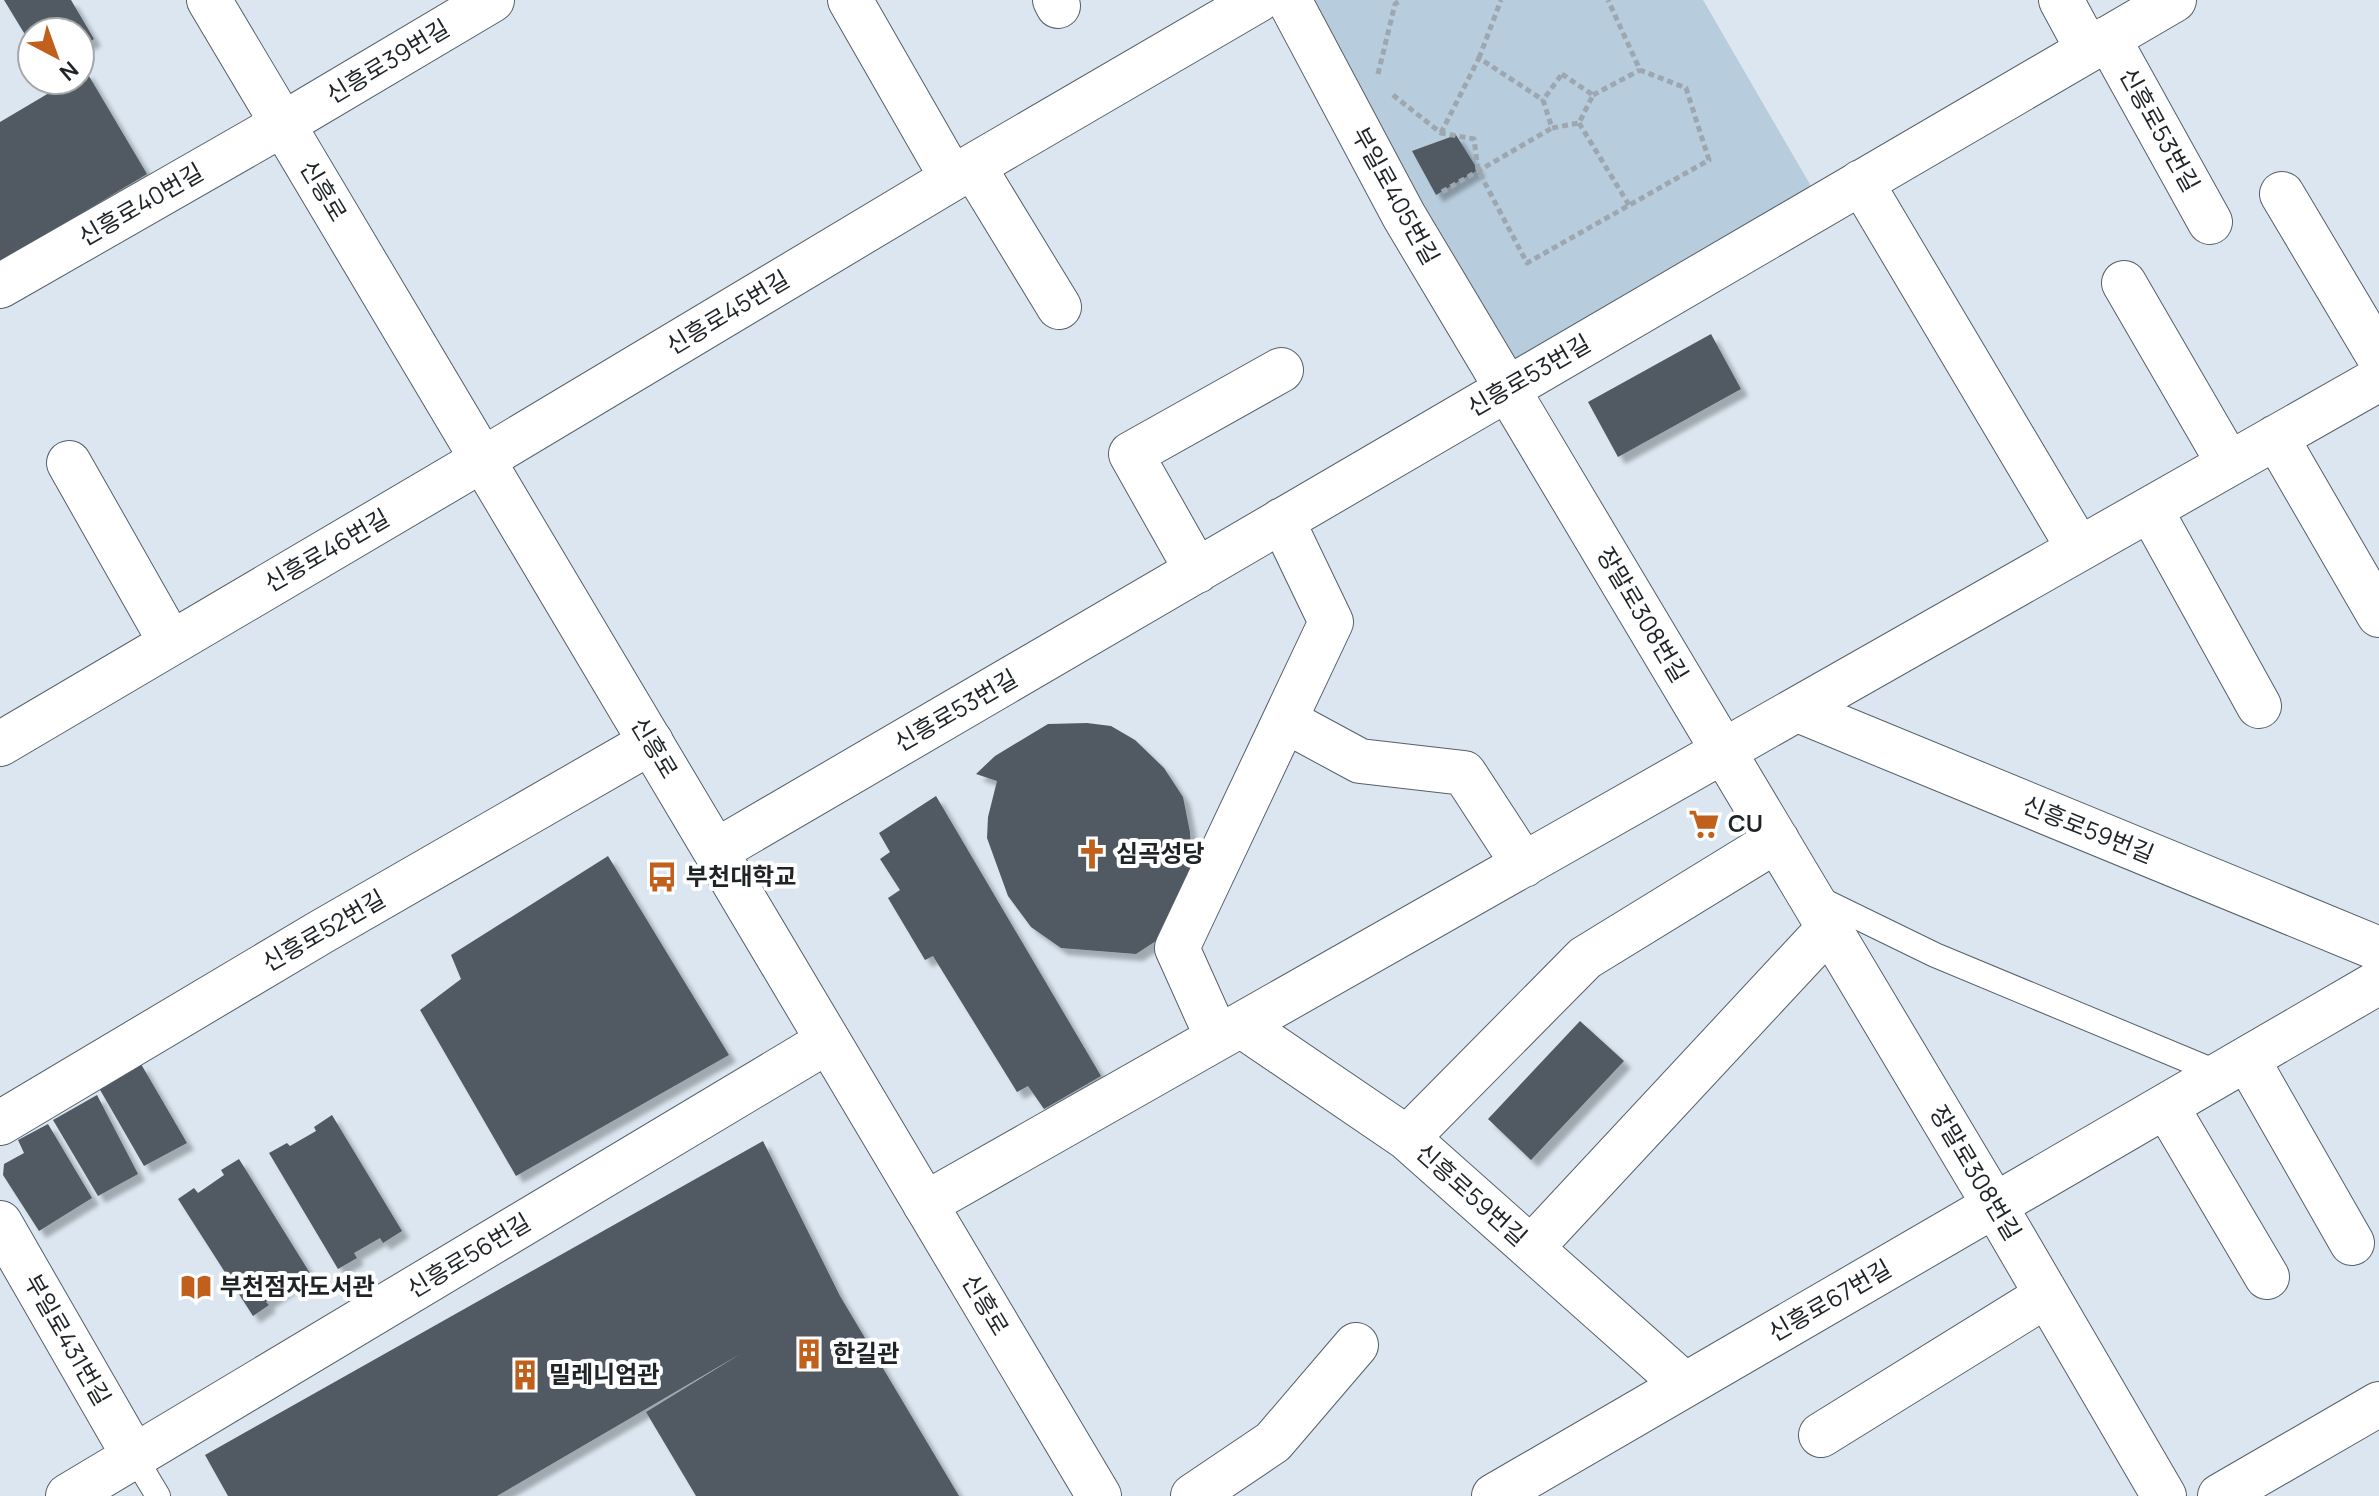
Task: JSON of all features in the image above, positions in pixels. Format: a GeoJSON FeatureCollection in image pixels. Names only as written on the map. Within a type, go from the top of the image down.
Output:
{"type":"FeatureCollection","features":[{"type":"Feature","properties":{"kind":"street","name":"신흥로"},"geometry":{"type":"LineString","coordinates":[[209,0],[1099,1496]]}},
{"type":"Feature","properties":{"kind":"street","name":"신흥로39번길"},"geometry":{"type":"LineString","coordinates":[[283,124],[492,0]]}},
{"type":"Feature","properties":{"kind":"street"},"geometry":{"type":"LineString","coordinates":[[850,0],[962,172],[1059,307]]}},
{"type":"Feature","properties":{"kind":"street","name":"신흥로45번길"},"geometry":{"type":"LineString","coordinates":[[482,460],[962,172],[1258,0]]}},
{"type":"Feature","properties":{"kind":"street","name":"부일로405번길"},"geometry":{"type":"LineString","coordinates":[[1289,0],[1404,216],[1507,389]]}},
{"type":"Feature","properties":{"kind":"street","name":"신흥로53번길"},"geometry":{"type":"LineString","coordinates":[[2061,0],[2098,44],[2210,222]]}},
{"type":"Feature","properties":{"kind":"street","name":"신흥로53번길"},"geometry":{"type":"LineString","coordinates":[[716,851],[2174,0]]}},
{"type":"Feature","properties":{"kind":"street","name":"신흥로40번길"},"geometry":{"type":"LineString","coordinates":[[0,286],[283,124]]}},
{"type":"Feature","properties":{"kind":"street"},"geometry":{"type":"LineString","coordinates":[[1861,182],[2079,549]]}},
{"type":"Feature","properties":{"kind":"street"},"geometry":{"type":"LineString","coordinates":[[2282,194],[2379,357]]}},
{"type":"Feature","properties":{"kind":"street"},"geometry":{"type":"LineString","coordinates":[[2124,283],[2229,464]]}},
{"type":"Feature","properties":{"kind":"street"},"geometry":{"type":"LineString","coordinates":[[1197,571],[1131,454],[1281,370]]}},
{"type":"Feature","properties":{"kind":"street"},"geometry":{"type":"LineString","coordinates":[[925,1204],[2379,379]]}},
{"type":"Feature","properties":{"kind":"street","name":"장말로308번길"},"geometry":{"type":"LineString","coordinates":[[1507,389],[1995,1206],[2164,1496]]}},
{"type":"Feature","properties":{"kind":"street"},"geometry":{"type":"LineString","coordinates":[[2276,437],[2379,615]]}},
{"type":"Feature","properties":{"kind":"street","name":"신흥로46번길"},"geometry":{"type":"LineString","coordinates":[[0,744],[482,460]]}},
{"type":"Feature","properties":{"kind":"street"},"geometry":{"type":"LineString","coordinates":[[69,463],[171,643]]}},
{"type":"Feature","properties":{"kind":"street"},"geometry":{"type":"LineString","coordinates":[[2150,509],[2259,706]]}},
{"type":"Feature","properties":{"kind":"street"},"geometry":{"type":"LineString","coordinates":[[1229,1031],[1177,948],[1331,622],[1282,520]]}},
{"type":"Feature","properties":{"kind":"street","name":"신흥로59번길"},"geometry":{"type":"LineString","coordinates":[[1798,710],[2379,949]]}},
{"type":"Feature","properties":{"kind":"street"},"geometry":{"type":"LineString","coordinates":[[1286,721],[1360,761],[1464,773],[1524,865]]}},
{"type":"Feature","properties":{"kind":"street","name":"신흥로52번길"},"geometry":{"type":"LineString","coordinates":[[0,1123],[321,932],[651,742]]}},
{"type":"Feature","properties":{"kind":"street"},"geometry":{"type":"LineString","coordinates":[[1407,1138],[1585,958],[1777,840]]}},
{"type":"Feature","properties":{"kind":"street"},"geometry":{"type":"LineString","coordinates":[[1531,1248],[1819,911]]}},
{"type":"Feature","properties":{"kind":"street","name":"신흥로67번길"},"geometry":{"type":"LineString","coordinates":[[1494,1496],[2379,982]]}},
{"type":"Feature","properties":{"kind":"street","name":"신흥로59번길"},"geometry":{"type":"LineString","coordinates":[[1229,1031],[1407,1138],[1685,1385]]}},
{"type":"Feature","properties":{"kind":"street","name":"신흥로56번길"},"geometry":{"type":"LineString","coordinates":[[68,1496],[828,1041]]}},
{"type":"Feature","properties":{"kind":"street"},"geometry":{"type":"LineString","coordinates":[[2234,1066],[2352,1243]]}},
{"type":"Feature","properties":{"kind":"street"},"geometry":{"type":"LineString","coordinates":[[2166,1106],[2267,1277]]}},
{"type":"Feature","properties":{"kind":"street","name":"부일로431번길"},"geometry":{"type":"LineString","coordinates":[[0,1223],[134,1456]]}},
{"type":"Feature","properties":{"kind":"street"},"geometry":{"type":"LineString","coordinates":[[1821,1435],[2047,1295]]}},
{"type":"Feature","properties":{"kind":"street"},"geometry":{"type":"LineString","coordinates":[[1193,1496],[1273,1442],[1356,1345]]}},
{"type":"Feature","properties":{"kind":"street"},"geometry":{"type":"LineString","coordinates":[[2220,1496],[2379,1404]]}},
{"type":"Feature","properties":{"kind":"lane"},"geometry":{"type":"LineString","coordinates":[[1819,911],[2234,1066]]}},
{"type":"Feature","properties":{"kind":"lane"},"geometry":{"type":"LineString","coordinates":[[134,1456],[158,1496]]}},
{"type":"Feature","properties":{"kind":"path"},"geometry":{"type":"LineString","coordinates":[[1376,83],[1395,4],[1401,0]]}},
{"type":"Feature","properties":{"kind":"path"},"geometry":{"type":"LineString","coordinates":[[1441,133],[1479,58],[1501,0]]}},
{"type":"Feature","properties":{"kind":"path"},"geometry":{"type":"LineString","coordinates":[[1387,91],[1441,133],[1474,139],[1478,170],[1527,263],[1709,160],[1686,88],[1640,70],[1608,0]]}},
{"type":"Feature","properties":{"kind":"path"},"geometry":{"type":"LineString","coordinates":[[1479,58],[1543,100],[1552,128]]}},
{"type":"Feature","properties":{"kind":"path"},"geometry":{"type":"LineString","coordinates":[[1579,123],[1593,95],[1640,70]]}},
{"type":"Feature","properties":{"kind":"path"},"geometry":{"type":"LineString","coordinates":[[1543,100],[1562,74],[1593,95]]}},
{"type":"Feature","properties":{"kind":"path"},"geometry":{"type":"LineString","coordinates":[[1579,123],[1629,205]]}},
{"type":"Feature","properties":{"kind":"path"},"geometry":{"type":"LineString","coordinates":[[1478,170],[1552,128],[1579,123]]}},
{"type":"Feature","properties":{"kind":"shaded area"},"geometry":{"type":"Polygon","coordinates":[[[1290,0],[1703,0],[1822,205],[1507,389],[1290,0]]]}},
{"type":"Feature","properties":{"kind":"building"},"geometry":{"type":"Polygon","coordinates":[[[4,0],[71,0],[80,16],[16,16],[16,20],[4,0]]]}},
{"type":"Feature","properties":{"kind":"building"},"geometry":{"type":"Polygon","coordinates":[[[96,88],[147,174],[0,262],[0,122],[44,96],[96,96],[96,88]]]}},
{"type":"Feature","properties":{"kind":"building"},"geometry":{"type":"Polygon","coordinates":[[[1456,135],[1478,170],[1436,195],[1412,151],[1456,135]]]}},
{"type":"Feature","properties":{"kind":"building"},"geometry":{"type":"Polygon","coordinates":[[[1711,334],[1741,389],[1618,457],[1588,402],[1711,334]]]}},
{"type":"Feature","properties":{"kind":"building","name":"심곡성당"},"geometry":{"type":"Polygon","coordinates":[[[1048,724],[1111,726],[1135,740],[1164,768],[1183,797],[1190,832],[1192,871],[1159,939],[1136,954],[1061,948],[1031,927],[1008,896],[987,838],[988,817],[997,781],[976,774],[995,756],[1048,724]]]}},
{"type":"Feature","properties":{"kind":"building"},"geometry":{"type":"Polygon","coordinates":[[[936,796],[1101,1076],[1044,1109],[1028,1086],[1017,1092],[933,956],[925,960],[888,898],[900,890],[880,859],[890,852],[879,833],[936,796]]]}},
{"type":"Feature","properties":{"kind":"building"},"geometry":{"type":"Polygon","coordinates":[[[608,856],[729,1055],[516,1176],[420,1010],[461,979],[451,955],[608,856]]]}},
{"type":"Feature","properties":{"kind":"building"},"geometry":{"type":"Polygon","coordinates":[[[1580,1021],[1624,1061],[1531,1160],[1488,1119],[1580,1021]]]}},
{"type":"Feature","properties":{"kind":"building"},"geometry":{"type":"Polygon","coordinates":[[[141,1064],[187,1143],[144,1166],[99,1088],[141,1064]]]}},
{"type":"Feature","properties":{"kind":"building"},"geometry":{"type":"Polygon","coordinates":[[[97,1095],[138,1174],[98,1196],[53,1120],[97,1095]]]}},
{"type":"Feature","properties":{"kind":"building"},"geometry":{"type":"Polygon","coordinates":[[[332,1115],[402,1231],[383,1243],[380,1238],[354,1253],[357,1258],[338,1269],[269,1153],[287,1143],[290,1146],[316,1131],[314,1127],[332,1115]]]}},
{"type":"Feature","properties":{"kind":"building"},"geometry":{"type":"Polygon","coordinates":[[[48,1124],[92,1198],[39,1231],[3,1175],[4,1164],[24,1153],[18,1140],[48,1124]]]}},
{"type":"Feature","properties":{"kind":"building","name":"밀레니엄관"},"geometry":{"type":"Polygon","coordinates":[[[763,1141],[840,1296],[959,1496],[696,1496],[646,1412],[742,1353],[497,1496],[228,1496],[205,1455],[763,1141]]]}},
{"type":"Feature","properties":{"kind":"building"},"geometry":{"type":"Polygon","coordinates":[[[239,1159],[313,1278],[296,1289],[293,1284],[266,1302],[269,1305],[253,1316],[178,1199],[194,1188],[198,1193],[224,1175],[221,1170],[239,1159]]]}},
{"type":"Feature","properties":{"kind":"place","name":"CU"},"geometry":{"type":"Point","coordinates":[1704,824]}},
{"type":"Feature","properties":{"kind":"place","name":"심곡성당"},"geometry":{"type":"Point","coordinates":[1092,854]}},
{"type":"Feature","properties":{"kind":"place","name":"부천대학교"},"geometry":{"type":"Point","coordinates":[662,877]}},
{"type":"Feature","properties":{"kind":"place","name":"부천점자도서관"},"geometry":{"type":"Point","coordinates":[196,1287]}},
{"type":"Feature","properties":{"kind":"place","name":"한길관"},"geometry":{"type":"Point","coordinates":[809,1354]}},
{"type":"Feature","properties":{"kind":"place","name":"밀레니엄관"},"geometry":{"type":"Point","coordinates":[525,1375]}}]}
